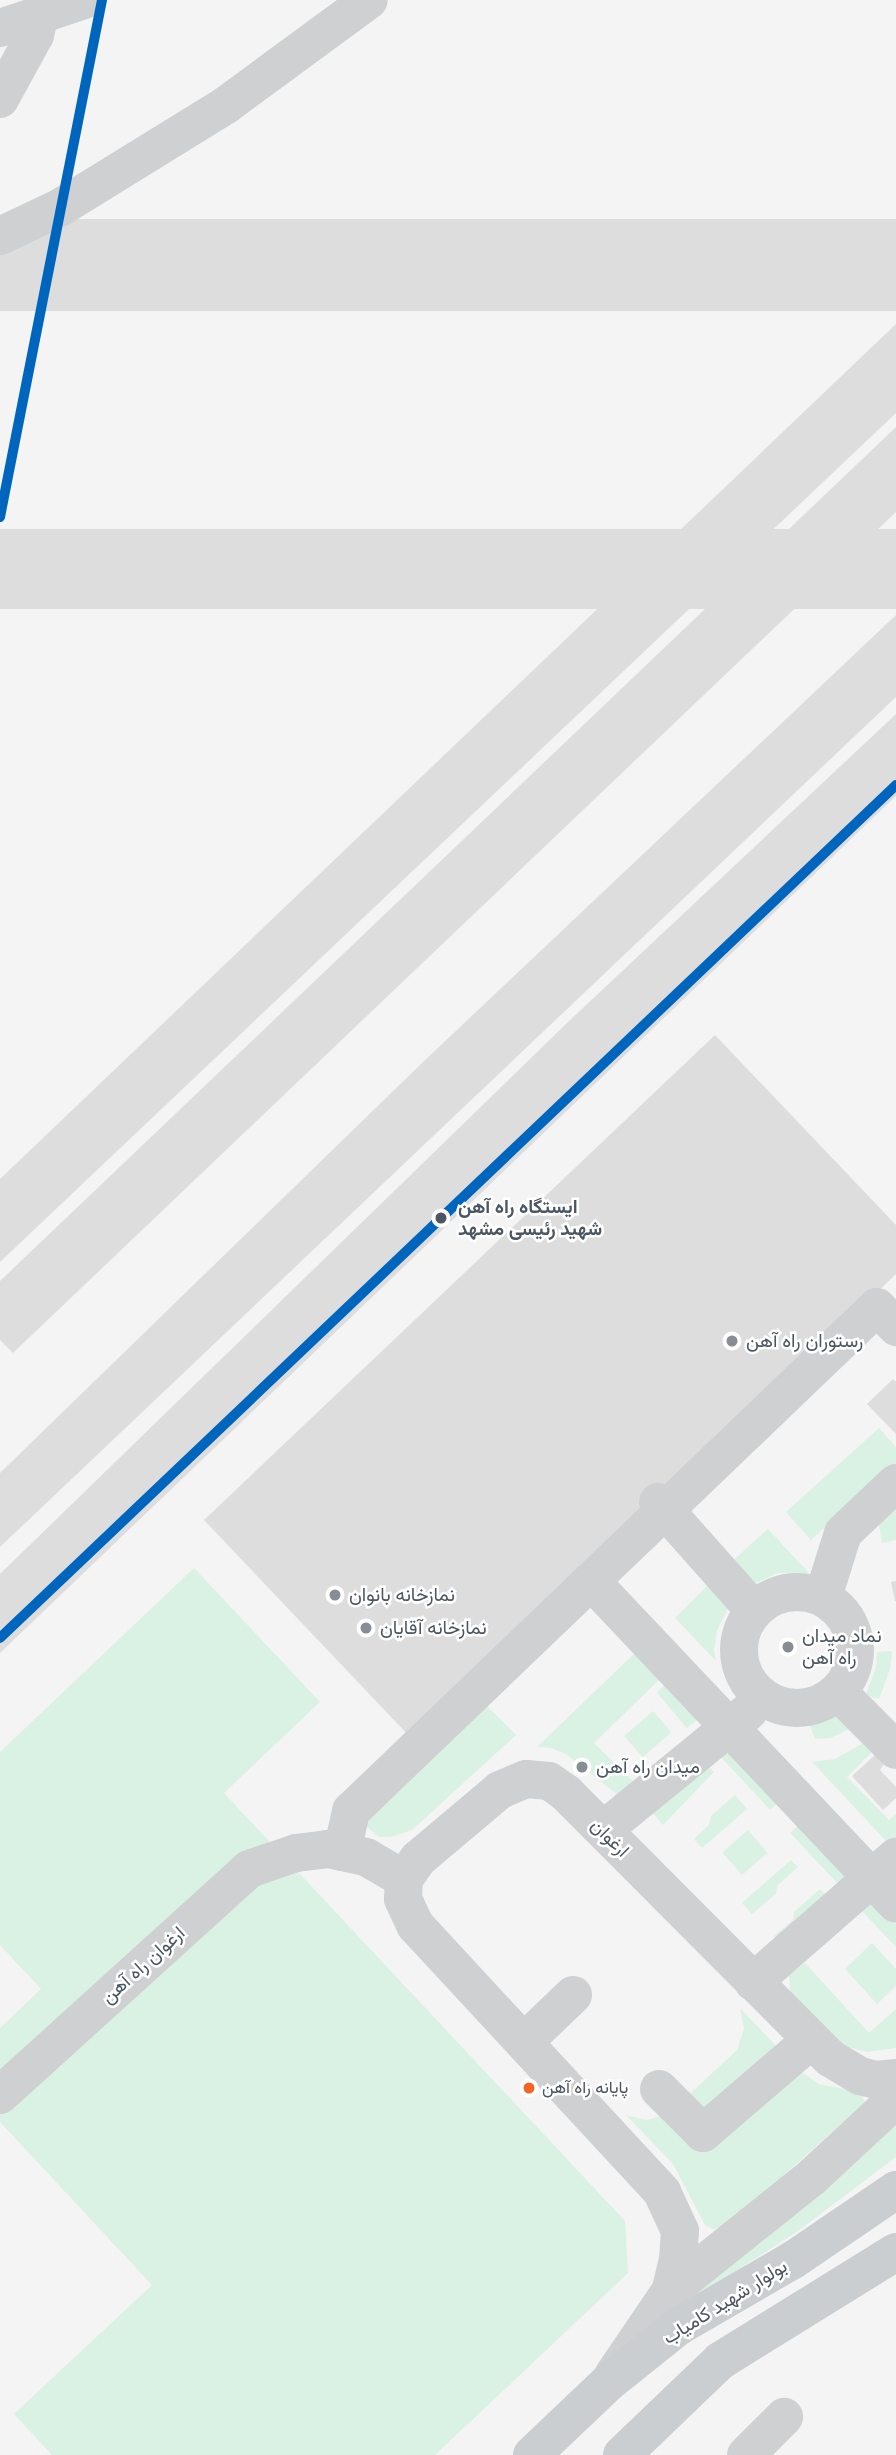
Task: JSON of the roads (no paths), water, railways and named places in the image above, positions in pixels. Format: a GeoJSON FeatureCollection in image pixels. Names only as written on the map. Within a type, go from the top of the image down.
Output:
{"type":"FeatureCollection","features":[{"type":"Feature","properties":{"kind":"main road","name":"بولوار شهید کامیاب"},"geometry":{"type":"LineString","coordinates":[[532,2455],[609,2382],[679,2326],[793,2260],[896,2190]]}},
{"type":"Feature","properties":{"kind":"main road"},"geometry":{"type":"LineString","coordinates":[[622,2455],[720,2361],[896,2252]]}},
{"type":"Feature","properties":{"kind":"street"},"geometry":{"type":"LineString","coordinates":[[0,99],[26,21],[84,0]]}},
{"type":"Feature","properties":{"kind":"street"},"geometry":{"type":"LineString","coordinates":[[0,236],[61,208],[226,105],[369,0]]}},
{"type":"Feature","properties":{"kind":"street"},"geometry":{"type":"LineString","coordinates":[[671,2290],[678,2259],[680,2231],[662,2192],[415,1925],[403,1899],[404,1879],[366,1857],[342,1852],[351,1811],[591,1581],[662,1506],[877,1307],[896,1327]]}},
{"type":"Feature","properties":{"kind":"street"},"geometry":{"type":"LineString","coordinates":[[823,1597],[843,1533],[896,1483]]}},
{"type":"Feature","properties":{"kind":"street"},"geometry":{"type":"LineString","coordinates":[[662,1506],[754,1610]]}},
{"type":"Feature","properties":{"kind":"street"},"geometry":{"type":"LineString","coordinates":[[591,1581],[729,1727],[888,1880],[753,1982]]}},
{"type":"Feature","properties":{"kind":"street"},"geometry":{"type":"LineString","coordinates":[[787,1592],[805,1592],[823,1597],[838,1608],[849,1623],[855,1641],[855,1659],[849,1677],[838,1692],[822,1703],[802,1708],[783,1707],[764,1698],[750,1685],[741,1667],[739,1647],[744,1627],[754,1610],[769,1599],[787,1592]]}},
{"type":"Feature","properties":{"kind":"street"},"geometry":{"type":"LineString","coordinates":[[838,1692],[896,1750]]}},
{"type":"Feature","properties":{"kind":"street"},"geometry":{"type":"LineString","coordinates":[[603,1830],[764,1698]]}},
{"type":"Feature","properties":{"kind":"street","name":"ارغوان"},"geometry":{"type":"LineString","coordinates":[[404,1879],[418,1859],[500,1790],[526,1780],[549,1781],[566,1793],[811,2040],[860,2076],[876,2080],[896,2078]]}},
{"type":"Feature","properties":{"kind":"street","name":"ارغوان راه آهن"},"geometry":{"type":"LineString","coordinates":[[0,2095],[249,1869],[296,1853],[328,1849],[342,1852]]}},
{"type":"Feature","properties":{"kind":"street"},"geometry":{"type":"LineString","coordinates":[[524,2042],[573,1995]]}},
{"type":"Feature","properties":{"kind":"street"},"geometry":{"type":"LineString","coordinates":[[659,2089],[703,2133],[811,2040]]}},
{"type":"Feature","properties":{"kind":"street"},"geometry":{"type":"LineString","coordinates":[[609,2382],[671,2290],[812,2177],[896,2099]]}},
{"type":"Feature","properties":{"kind":"street"},"geometry":{"type":"LineString","coordinates":[[746,2455],[784,2417]]}},
{"type":"Feature","properties":{"kind":"place","name":"ایستگاه راه آهن شهید رئیسی مشهد"},"geometry":{"type":"Point","coordinates":[441,1218]}},
{"type":"Feature","properties":{"kind":"place","name":"رستوران راه آهن"},"geometry":{"type":"Point","coordinates":[732,1341]}},
{"type":"Feature","properties":{"kind":"place","name":"نمازخانه بانوان"},"geometry":{"type":"Point","coordinates":[335,1595]}},
{"type":"Feature","properties":{"kind":"place","name":"نمازخانه آقایان"},"geometry":{"type":"Point","coordinates":[366,1628]}},
{"type":"Feature","properties":{"kind":"place","name":"نماد میدان راه آهن"},"geometry":{"type":"Point","coordinates":[788,1647]}},
{"type":"Feature","properties":{"kind":"place","name":"میدان راه آهن"},"geometry":{"type":"Point","coordinates":[582,1767]}},
{"type":"Feature","properties":{"kind":"place","name":"پایانه راه آهن"},"geometry":{"type":"Point","coordinates":[529,2088]}}]}
